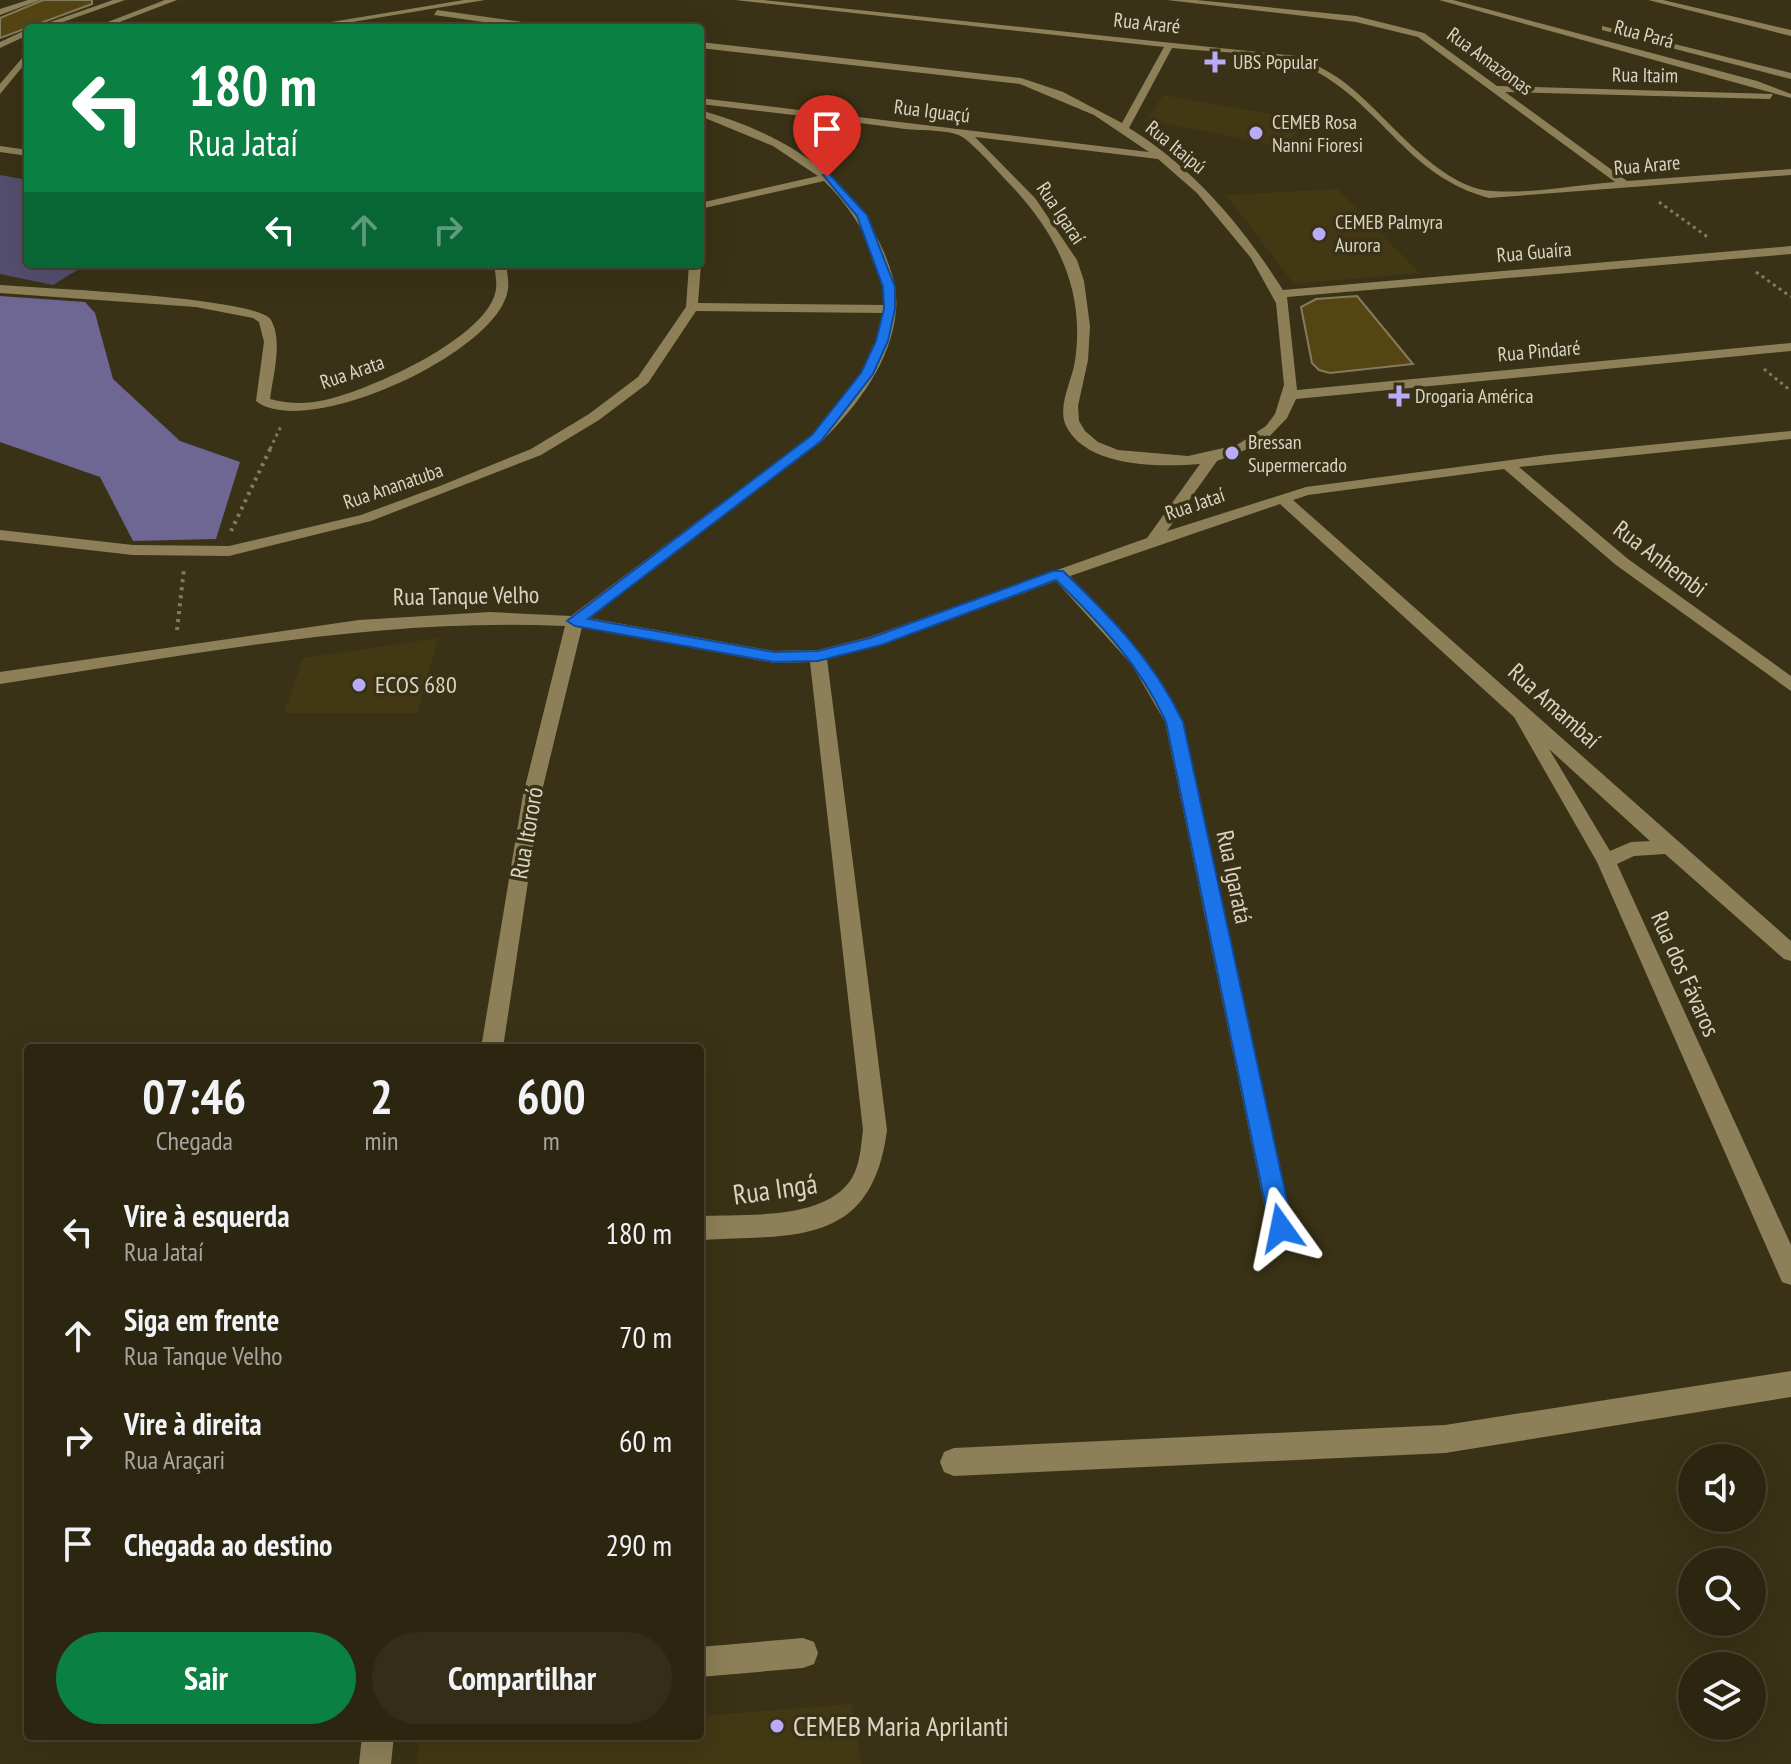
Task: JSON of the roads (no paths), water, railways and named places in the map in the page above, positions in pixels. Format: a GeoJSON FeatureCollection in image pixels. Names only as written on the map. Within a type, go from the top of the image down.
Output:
{"type":"FeatureCollection","features":[{"type":"Feature","properties":{"kind":"street"},"geometry":{"type":"LineString","coordinates":[[0,12],[36,0]]}},
{"type":"Feature","properties":{"kind":"street"},"geometry":{"type":"LineString","coordinates":[[49,24],[121,0]]}},
{"type":"Feature","properties":{"kind":"street"},"geometry":{"type":"LineString","coordinates":[[107,24],[173,0]]}},
{"type":"Feature","properties":{"kind":"street"},"geometry":{"type":"LineString","coordinates":[[325,24],[481,0]]}},
{"type":"Feature","properties":{"kind":"street","name":"Rua Araré"},"geometry":{"type":"LineString","coordinates":[[739,0],[1275,55],[1310,63],[1338,79],[1449,182],[1473,192],[1506,196]]}},
{"type":"Feature","properties":{"kind":"street","name":"Rua Amazonas"},"geometry":{"type":"LineString","coordinates":[[1171,0],[1377,22],[1421,35],[1624,184]]}},
{"type":"Feature","properties":{"kind":"street","name":"Rua Pará"},"geometry":{"type":"LineString","coordinates":[[1443,0],[1754,83],[1789,96]]}},
{"type":"Feature","properties":{"kind":"street"},"geometry":{"type":"LineString","coordinates":[[1652,0],[1791,33]]}},
{"type":"Feature","properties":{"kind":"street"},"geometry":{"type":"LineString","coordinates":[[1330,16],[1338,8]]}},
{"type":"Feature","properties":{"kind":"street"},"geometry":{"type":"LineString","coordinates":[[422,9],[518,24]]}},
{"type":"Feature","properties":{"kind":"street"},"geometry":{"type":"LineString","coordinates":[[1600,27],[1791,76]]}},
{"type":"Feature","properties":{"kind":"street"},"geometry":{"type":"LineString","coordinates":[[0,45],[24,34]]}},
{"type":"Feature","properties":{"kind":"street"},"geometry":{"type":"LineString","coordinates":[[1123,130],[1170,44]]}},
{"type":"Feature","properties":{"kind":"street","name":"Rua Itaipú"},"geometry":{"type":"LineString","coordinates":[[704,45],[1021,81],[1061,95],[1123,130],[1159,156],[1221,214],[1280,294]]}},
{"type":"Feature","properties":{"kind":"street"},"geometry":{"type":"LineString","coordinates":[[0,91],[24,59]]}},
{"type":"Feature","properties":{"kind":"street","name":"Rua Itaim"},"geometry":{"type":"LineString","coordinates":[[1498,89],[1789,96]]}},
{"type":"Feature","properties":{"kind":"street","name":"Rua Iguaçú"},"geometry":{"type":"LineString","coordinates":[[704,101],[1159,156]]}},
{"type":"Feature","properties":{"kind":"street"},"geometry":{"type":"LineString","coordinates":[[726,121],[726,114],[742,106]]}},
{"type":"Feature","properties":{"kind":"street"},"geometry":{"type":"LineString","coordinates":[[575,621],[817,438],[867,374],[882,341],[890,309],[882,261],[861,215],[827,177],[790,151],[726,121],[704,114]]}},
{"type":"Feature","properties":{"kind":"street","name":"Rua Igaraí"},"geometry":{"type":"LineString","coordinates":[[965,133],[1035,207],[1063,246],[1077,278],[1084,340],[1071,403],[1071,420],[1077,431],[1105,451],[1124,456],[1181,461],[1212,457]]}},
{"type":"Feature","properties":{"kind":"street"},"geometry":{"type":"LineString","coordinates":[[0,149],[24,152]]}},
{"type":"Feature","properties":{"kind":"street","name":"Rua Arare"},"geometry":{"type":"LineString","coordinates":[[1506,196],[1791,172]]}},
{"type":"Feature","properties":{"kind":"street"},"geometry":{"type":"LineString","coordinates":[[704,205],[827,177]]}},
{"type":"Feature","properties":{"kind":"street","name":"Rua Guaíra"},"geometry":{"type":"LineString","coordinates":[[1280,294],[1791,250]]}},
{"type":"Feature","properties":{"kind":"street","name":"Rua Arata"},"geometry":{"type":"LineString","coordinates":[[0,289],[196,303],[257,315],[265,320],[270,342],[263,401],[273,406],[296,407],[325,404],[389,382],[434,361],[467,338],[501,298],[505,274],[502,268]]}},
{"type":"Feature","properties":{"kind":"street","name":"Rua Ananatuba"},"geometry":{"type":"LineString","coordinates":[[0,535],[133,550],[186,552],[259,546],[366,518],[536,452],[594,417],[643,380],[692,307],[695,268]]}},
{"type":"Feature","properties":{"kind":"street"},"geometry":{"type":"LineString","coordinates":[[1152,541],[1212,457],[1256,442],[1273,429],[1290,395],[1280,294]]}},
{"type":"Feature","properties":{"kind":"street"},"geometry":{"type":"LineString","coordinates":[[692,307],[890,309]]}},
{"type":"Feature","properties":{"kind":"street","name":"Rua Pindaré"},"geometry":{"type":"LineString","coordinates":[[1290,395],[1791,347]]}},
{"type":"Feature","properties":{"kind":"street","name":"Rua Jataí"},"geometry":{"type":"LineString","coordinates":[[818,656],[875,641],[1058,574],[1282,498],[1404,475],[1791,435]]}},
{"type":"Feature","properties":{"kind":"street","name":"Rua Anhembi"},"geometry":{"type":"LineString","coordinates":[[1507,464],[1622,562],[1791,685]]}},
{"type":"Feature","properties":{"kind":"street","name":"Rua Amambaí"},"geometry":{"type":"LineString","coordinates":[[1282,498],[1668,847],[1791,953]]}},
{"type":"Feature","properties":{"kind":"street","name":"Rua Igaratá"},"geometry":{"type":"LineString","coordinates":[[1058,574],[1112,627],[1140,662],[1161,693],[1174,722],[1281,1228]]}},
{"type":"Feature","properties":{"kind":"street","name":"Rua Tanque Velho"},"geometry":{"type":"LineString","coordinates":[[0,678],[175,651],[415,620],[490,617],[575,621],[774,657],[818,656]]}},
{"type":"Feature","properties":{"kind":"street","name":"Rua Itororó"},"geometry":{"type":"LineString","coordinates":[[493,1044],[532,795],[575,621]]}},
{"type":"Feature","properties":{"kind":"street","name":"Rua Ingá"},"geometry":{"type":"LineString","coordinates":[[704,1228],[807,1220],[835,1210],[854,1196],[869,1169],[875,1130],[818,656]]}},
{"type":"Feature","properties":{"kind":"street","name":"Rua dos Fávaros"},"geometry":{"type":"LineString","coordinates":[[1514,706],[1606,861],[1791,1273]]}},
{"type":"Feature","properties":{"kind":"street"},"geometry":{"type":"LineString","coordinates":[[1606,861],[1631,849],[1668,847]]}},
{"type":"Feature","properties":{"kind":"street"},"geometry":{"type":"LineString","coordinates":[[954,1462],[1445,1439],[1791,1384]]}},
{"type":"Feature","properties":{"kind":"street"},"geometry":{"type":"LineString","coordinates":[[704,1662],[803,1653]]}},
{"type":"Feature","properties":{"kind":"street"},"geometry":{"type":"LineString","coordinates":[[375,1764],[378,1740]]}},
{"type":"Feature","properties":{"kind":"place","name":"UBS Popular"},"geometry":{"type":"Point","coordinates":[1215,62]}},
{"type":"Feature","properties":{"kind":"place","name":"CEMEB Rosa Nanni Fioresi"},"geometry":{"type":"Point","coordinates":[1256,133]}},
{"type":"Feature","properties":{"kind":"place","name":"CEMEB Palmyra Aurora"},"geometry":{"type":"Point","coordinates":[1319,234]}},
{"type":"Feature","properties":{"kind":"place","name":"Drogaria América"},"geometry":{"type":"Point","coordinates":[1399,396]}},
{"type":"Feature","properties":{"kind":"place","name":"Bressan Supermercado"},"geometry":{"type":"Point","coordinates":[1232,453]}},
{"type":"Feature","properties":{"kind":"place","name":"ECOS 680"},"geometry":{"type":"Point","coordinates":[359,685]}},
{"type":"Feature","properties":{"kind":"place","name":"CEMEB Maria Aprilanti"},"geometry":{"type":"Point","coordinates":[777,1726]}}]}
